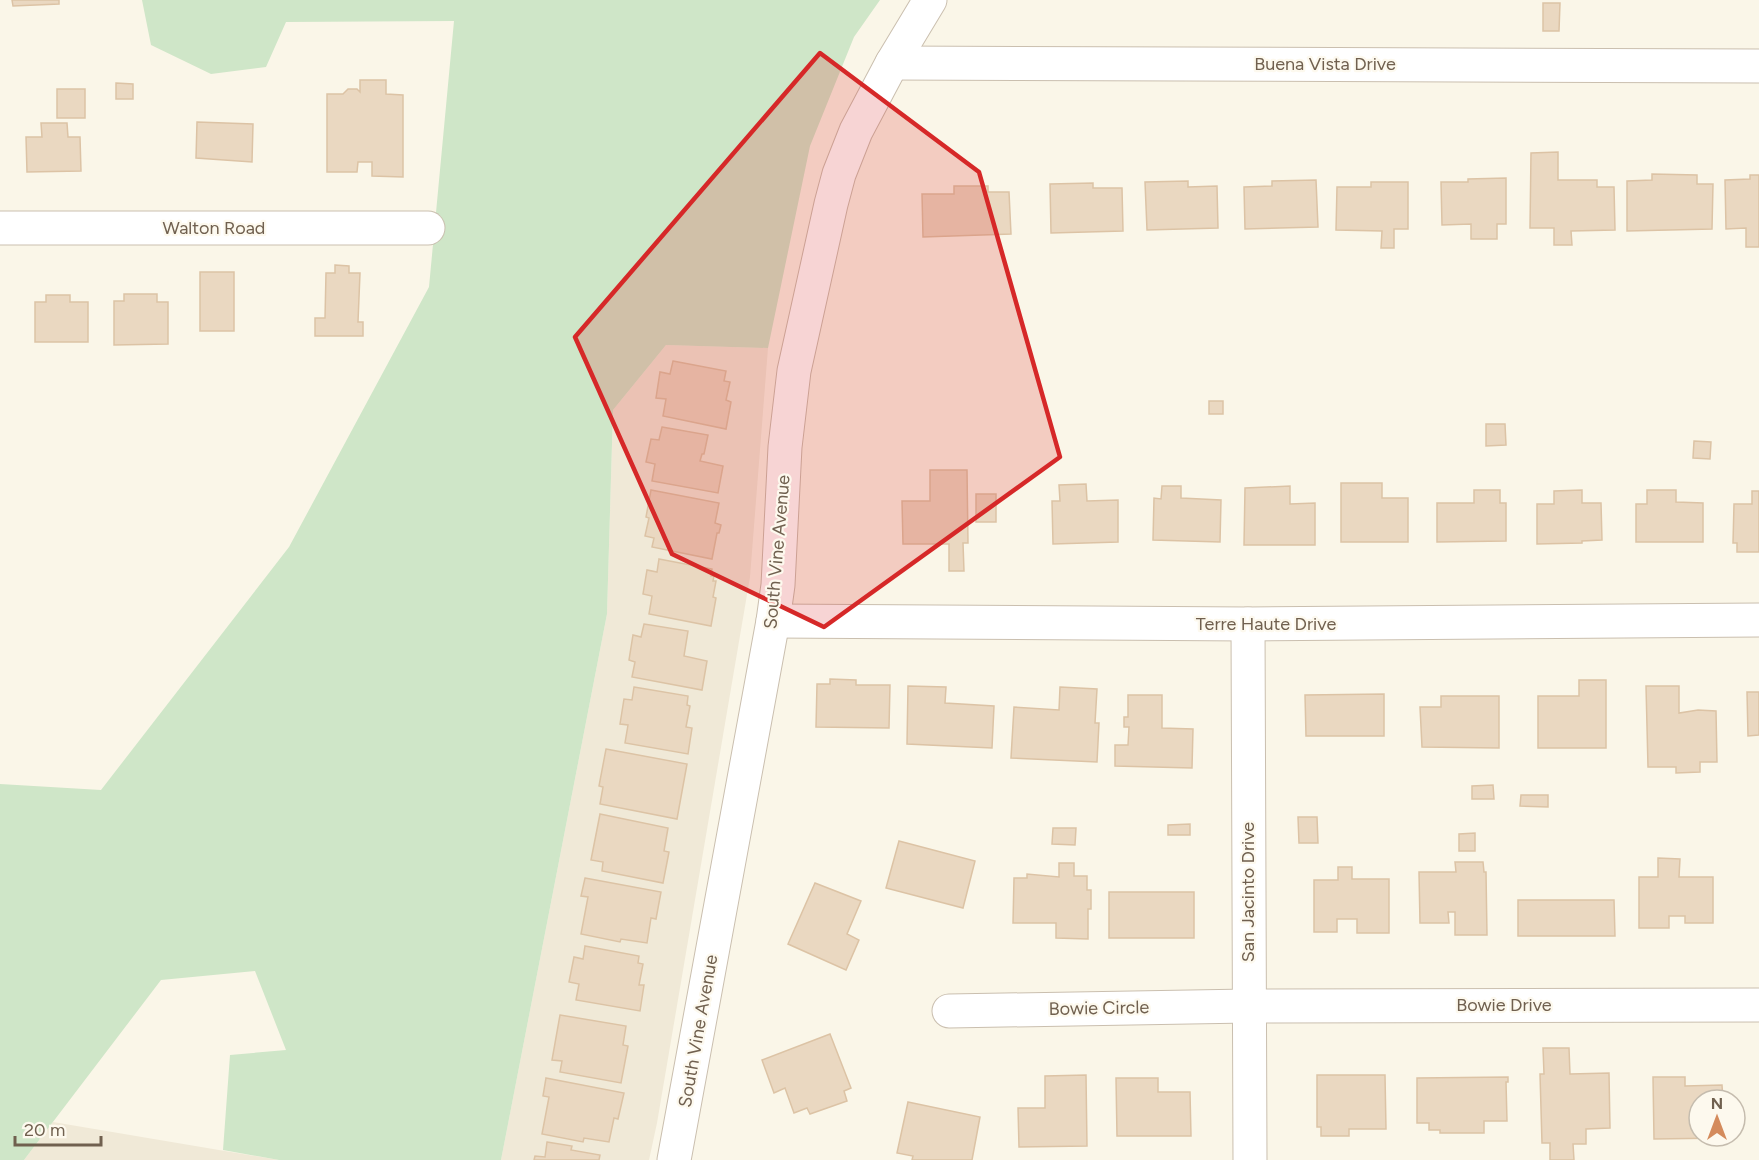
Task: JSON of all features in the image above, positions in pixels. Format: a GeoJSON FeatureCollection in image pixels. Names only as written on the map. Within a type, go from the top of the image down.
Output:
{"type":"FeatureCollection","features":[{"type":"Feature","properties":{"kind":"street","name":"South Vine Avenue"},"geometry":{"type":"LineString","coordinates":[[674,1160],[773,621],[778,585],[789,414],[803,326],[839,174],[856,131],[892,63],[930,0]]}},
{"type":"Feature","properties":{"kind":"street","name":"Buena Vista Drive"},"geometry":{"type":"LineString","coordinates":[[892,63],[1759,66]]}},
{"type":"Feature","properties":{"kind":"street","name":"Walton Road"},"geometry":{"type":"LineString","coordinates":[[0,228],[428,228]]}},
{"type":"Feature","properties":{"kind":"street","name":"Terre Haute Drive"},"geometry":{"type":"LineString","coordinates":[[773,621],[1248,624],[1759,620]]}},
{"type":"Feature","properties":{"kind":"street","name":"San Jacinto Drive"},"geometry":{"type":"LineString","coordinates":[[1248,624],[1250,1160]]}},
{"type":"Feature","properties":{"kind":"street","name":"Bowie Drive"},"geometry":{"type":"LineString","coordinates":[[1248,1006],[1759,1005]]}},
{"type":"Feature","properties":{"kind":"street","name":"Bowie Circle"},"geometry":{"type":"LineString","coordinates":[[949,1011],[1248,1006]]}},
{"type":"Feature","properties":{"kind":"highlighted area"},"geometry":{"type":"Polygon","coordinates":[[[820,53],[979,172],[1060,457],[824,627],[672,554],[575,337],[820,53]]]}},
{"type":"Feature","properties":{"kind":"shaded area"},"geometry":{"type":"Polygon","coordinates":[[[666,345],[768,348],[750,577],[657,1123],[649,1160],[501,1160],[607,614],[613,410],[666,345]]]}},
{"type":"Feature","properties":{"kind":"shaded area"},"geometry":{"type":"Polygon","coordinates":[[[53,1122],[279,1160],[24,1160],[53,1122]]]}},
{"type":"Feature","properties":{"kind":"green space"},"geometry":{"type":"Polygon","coordinates":[[[142,0],[880,0],[854,37],[810,146],[768,348],[666,345],[613,410],[607,614],[501,1160],[279,1160],[223,1150],[230,1055],[286,1050],[255,971],[161,980],[24,1160],[0,1160],[0,784],[101,790],[289,547],[429,287],[454,21],[286,22],[266,67],[211,74],[151,45],[142,0]]]}},
{"type":"Feature","properties":{"kind":"building"},"geometry":{"type":"Polygon","coordinates":[[[12,0],[59,0],[59,4],[13,6],[12,0]]]}},
{"type":"Feature","properties":{"kind":"building"},"geometry":{"type":"Polygon","coordinates":[[[1543,3],[1560,3],[1559,31],[1543,31],[1543,3]]]}},
{"type":"Feature","properties":{"kind":"building"},"geometry":{"type":"Polygon","coordinates":[[[360,80],[386,80],[386,94],[403,95],[403,177],[372,176],[372,162],[358,162],[357,172],[327,172],[327,94],[343,94],[348,89],[357,89],[360,92],[360,80]]]}},
{"type":"Feature","properties":{"kind":"building"},"geometry":{"type":"Polygon","coordinates":[[[116,83],[133,84],[133,99],[116,99],[116,83]]]}},
{"type":"Feature","properties":{"kind":"building"},"geometry":{"type":"Polygon","coordinates":[[[57,89],[85,89],[85,118],[57,118],[57,89]]]}},
{"type":"Feature","properties":{"kind":"building"},"geometry":{"type":"Polygon","coordinates":[[[197,122],[253,124],[252,162],[196,158],[197,122]]]}},
{"type":"Feature","properties":{"kind":"building"},"geometry":{"type":"Polygon","coordinates":[[[41,123],[67,123],[68,137],[80,137],[81,171],[27,172],[26,137],[42,137],[41,123]]]}},
{"type":"Feature","properties":{"kind":"building"},"geometry":{"type":"Polygon","coordinates":[[[1558,152],[1558,180],[1597,180],[1597,187],[1614,187],[1615,230],[1571,231],[1572,245],[1554,245],[1554,228],[1530,228],[1531,153],[1558,152]]]}},
{"type":"Feature","properties":{"kind":"building"},"geometry":{"type":"Polygon","coordinates":[[[1652,174],[1697,175],[1697,184],[1713,184],[1712,229],[1627,231],[1627,181],[1652,180],[1652,174]]]}},
{"type":"Feature","properties":{"kind":"building"},"geometry":{"type":"Polygon","coordinates":[[[1750,175],[1759,175],[1759,247],[1746,247],[1746,228],[1726,229],[1725,180],[1750,179],[1750,175]]]}},
{"type":"Feature","properties":{"kind":"building"},"geometry":{"type":"Polygon","coordinates":[[[1506,178],[1506,224],[1497,224],[1497,239],[1471,239],[1471,224],[1442,225],[1441,182],[1506,178]]]}},
{"type":"Feature","properties":{"kind":"building"},"geometry":{"type":"Polygon","coordinates":[[[1316,180],[1318,227],[1245,229],[1244,187],[1272,186],[1272,181],[1316,180]]]}},
{"type":"Feature","properties":{"kind":"building"},"geometry":{"type":"Polygon","coordinates":[[[1188,181],[1188,187],[1217,186],[1218,228],[1147,230],[1145,182],[1188,181]]]}},
{"type":"Feature","properties":{"kind":"building"},"geometry":{"type":"Polygon","coordinates":[[[1371,182],[1408,182],[1408,229],[1394,229],[1394,248],[1381,248],[1382,231],[1336,230],[1337,187],[1371,187],[1371,182]]]}},
{"type":"Feature","properties":{"kind":"building"},"geometry":{"type":"Polygon","coordinates":[[[1093,183],[1093,188],[1122,188],[1123,231],[1051,233],[1050,184],[1093,183]]]}},
{"type":"Feature","properties":{"kind":"building"},"geometry":{"type":"Polygon","coordinates":[[[954,186],[988,186],[988,192],[1009,192],[1011,234],[923,237],[922,194],[954,194],[954,186]]]}},
{"type":"Feature","properties":{"kind":"building"},"geometry":{"type":"Polygon","coordinates":[[[335,265],[349,266],[349,273],[360,273],[358,322],[363,322],[363,336],[315,336],[315,318],[325,318],[326,273],[335,273],[335,265]]]}},
{"type":"Feature","properties":{"kind":"building"},"geometry":{"type":"Polygon","coordinates":[[[200,272],[234,272],[234,331],[200,331],[200,272]]]}},
{"type":"Feature","properties":{"kind":"building"},"geometry":{"type":"Polygon","coordinates":[[[124,294],[157,294],[157,302],[168,302],[168,344],[114,345],[114,301],[124,301],[124,294]]]}},
{"type":"Feature","properties":{"kind":"building"},"geometry":{"type":"Polygon","coordinates":[[[46,295],[70,295],[70,302],[88,302],[88,342],[35,342],[35,302],[46,302],[46,295]]]}},
{"type":"Feature","properties":{"kind":"building"},"geometry":{"type":"Polygon","coordinates":[[[673,361],[726,371],[724,381],[730,382],[726,400],[731,402],[726,429],[663,416],[666,399],[656,398],[660,372],[670,374],[673,361]]]}},
{"type":"Feature","properties":{"kind":"building"},"geometry":{"type":"Polygon","coordinates":[[[1209,401],[1223,401],[1223,414],[1209,414],[1209,401]]]}},
{"type":"Feature","properties":{"kind":"building"},"geometry":{"type":"Polygon","coordinates":[[[1486,424],[1505,424],[1506,445],[1486,446],[1486,424]]]}},
{"type":"Feature","properties":{"kind":"building"},"geometry":{"type":"Polygon","coordinates":[[[662,427],[708,435],[700,461],[723,466],[718,493],[652,481],[655,464],[646,462],[651,439],[659,440],[662,427]]]}},
{"type":"Feature","properties":{"kind":"building"},"geometry":{"type":"Polygon","coordinates":[[[1694,441],[1711,442],[1710,459],[1693,458],[1694,441]]]}},
{"type":"Feature","properties":{"kind":"building"},"geometry":{"type":"Polygon","coordinates":[[[930,470],[967,470],[968,543],[963,543],[964,571],[949,571],[949,544],[903,544],[902,501],[930,501],[930,470]]]}},
{"type":"Feature","properties":{"kind":"building"},"geometry":{"type":"Polygon","coordinates":[[[1341,483],[1382,483],[1382,498],[1408,498],[1408,542],[1341,542],[1341,483]]]}},
{"type":"Feature","properties":{"kind":"building"},"geometry":{"type":"Polygon","coordinates":[[[1086,484],[1087,501],[1118,500],[1118,542],[1053,544],[1052,501],[1060,501],[1059,485],[1086,484]]]}},
{"type":"Feature","properties":{"kind":"building"},"geometry":{"type":"Polygon","coordinates":[[[1162,486],[1181,486],[1181,498],[1221,500],[1220,542],[1153,540],[1154,498],[1161,499],[1162,486]]]}},
{"type":"Feature","properties":{"kind":"building"},"geometry":{"type":"Polygon","coordinates":[[[1290,486],[1290,504],[1315,503],[1315,545],[1244,545],[1245,488],[1290,486]]]}},
{"type":"Feature","properties":{"kind":"building"},"geometry":{"type":"Polygon","coordinates":[[[651,490],[719,503],[715,523],[721,525],[717,533],[712,559],[652,547],[654,538],[645,536],[651,490]]]}},
{"type":"Feature","properties":{"kind":"building"},"geometry":{"type":"Polygon","coordinates":[[[1474,490],[1500,490],[1500,503],[1506,503],[1506,541],[1437,542],[1437,503],[1474,503],[1474,490]]]}},
{"type":"Feature","properties":{"kind":"building"},"geometry":{"type":"Polygon","coordinates":[[[1582,490],[1582,503],[1601,503],[1602,540],[1537,544],[1537,504],[1554,504],[1554,491],[1582,490]]]}},
{"type":"Feature","properties":{"kind":"building"},"geometry":{"type":"Polygon","coordinates":[[[1647,490],[1676,490],[1676,502],[1703,503],[1703,542],[1636,542],[1636,504],[1647,504],[1647,490]]]}},
{"type":"Feature","properties":{"kind":"building"},"geometry":{"type":"Polygon","coordinates":[[[1752,491],[1759,491],[1759,552],[1737,552],[1737,543],[1733,543],[1734,504],[1752,504],[1752,491]]]}},
{"type":"Feature","properties":{"kind":"building"},"geometry":{"type":"Polygon","coordinates":[[[976,494],[996,494],[996,522],[976,522],[976,494]]]}},
{"type":"Feature","properties":{"kind":"building"},"geometry":{"type":"Polygon","coordinates":[[[659,559],[712,569],[711,576],[714,576],[713,581],[716,581],[713,597],[716,598],[711,626],[649,614],[652,596],[643,594],[647,570],[657,572],[659,559]]]}},
{"type":"Feature","properties":{"kind":"building"},"geometry":{"type":"Polygon","coordinates":[[[644,624],[688,631],[684,656],[707,661],[702,690],[632,677],[635,662],[629,660],[633,635],[641,637],[644,624]]]}},
{"type":"Feature","properties":{"kind":"building"},"geometry":{"type":"Polygon","coordinates":[[[830,679],[856,680],[856,685],[890,685],[889,728],[816,727],[817,684],[830,684],[830,679]]]}},
{"type":"Feature","properties":{"kind":"building"},"geometry":{"type":"Polygon","coordinates":[[[1579,680],[1606,680],[1606,748],[1538,748],[1538,696],[1579,696],[1579,680]]]}},
{"type":"Feature","properties":{"kind":"building"},"geometry":{"type":"Polygon","coordinates":[[[908,686],[946,687],[945,703],[994,706],[992,748],[907,744],[908,686]]]}},
{"type":"Feature","properties":{"kind":"building"},"geometry":{"type":"Polygon","coordinates":[[[1646,686],[1679,686],[1679,713],[1698,710],[1716,711],[1717,762],[1700,762],[1700,772],[1676,773],[1676,767],[1648,767],[1646,686]]]}},
{"type":"Feature","properties":{"kind":"building"},"geometry":{"type":"Polygon","coordinates":[[[634,687],[688,696],[687,705],[690,706],[686,727],[692,728],[688,754],[625,743],[628,725],[620,724],[624,699],[632,700],[634,687]]]}},
{"type":"Feature","properties":{"kind":"building"},"geometry":{"type":"Polygon","coordinates":[[[1060,687],[1097,689],[1095,723],[1099,723],[1097,762],[1011,758],[1014,707],[1059,710],[1060,687]]]}},
{"type":"Feature","properties":{"kind":"building"},"geometry":{"type":"Polygon","coordinates":[[[1747,692],[1759,692],[1759,735],[1748,736],[1747,692]]]}},
{"type":"Feature","properties":{"kind":"building"},"geometry":{"type":"Polygon","coordinates":[[[1384,694],[1384,736],[1306,736],[1305,695],[1384,694]]]}},
{"type":"Feature","properties":{"kind":"building"},"geometry":{"type":"Polygon","coordinates":[[[1128,695],[1162,695],[1162,728],[1193,729],[1192,768],[1115,766],[1115,745],[1128,745],[1129,727],[1124,727],[1124,717],[1128,717],[1128,695]]]}},
{"type":"Feature","properties":{"kind":"building"},"geometry":{"type":"Polygon","coordinates":[[[1441,696],[1499,696],[1499,748],[1422,747],[1420,707],[1441,707],[1441,696]]]}},
{"type":"Feature","properties":{"kind":"building"},"geometry":{"type":"Polygon","coordinates":[[[606,749],[687,764],[677,819],[600,804],[603,787],[599,786],[606,749]]]}},
{"type":"Feature","properties":{"kind":"building"},"geometry":{"type":"Polygon","coordinates":[[[1493,785],[1494,799],[1472,799],[1472,786],[1493,785]]]}},
{"type":"Feature","properties":{"kind":"building"},"geometry":{"type":"Polygon","coordinates":[[[1521,795],[1548,795],[1548,807],[1520,806],[1521,795]]]}},
{"type":"Feature","properties":{"kind":"building"},"geometry":{"type":"Polygon","coordinates":[[[600,814],[668,828],[664,851],[669,852],[663,883],[602,871],[603,862],[591,860],[600,814]]]}},
{"type":"Feature","properties":{"kind":"building"},"geometry":{"type":"Polygon","coordinates":[[[1298,817],[1317,817],[1318,843],[1299,843],[1298,817]]]}},
{"type":"Feature","properties":{"kind":"building"},"geometry":{"type":"Polygon","coordinates":[[[1190,824],[1190,835],[1168,835],[1168,825],[1190,824]]]}},
{"type":"Feature","properties":{"kind":"building"},"geometry":{"type":"Polygon","coordinates":[[[1053,828],[1076,828],[1075,845],[1052,844],[1053,828]]]}},
{"type":"Feature","properties":{"kind":"building"},"geometry":{"type":"Polygon","coordinates":[[[1475,833],[1475,851],[1459,851],[1459,834],[1475,833]]]}},
{"type":"Feature","properties":{"kind":"building"},"geometry":{"type":"Polygon","coordinates":[[[899,841],[975,861],[963,908],[886,888],[899,841]]]}},
{"type":"Feature","properties":{"kind":"building"},"geometry":{"type":"Polygon","coordinates":[[[1658,858],[1680,859],[1679,877],[1713,877],[1713,923],[1685,923],[1685,916],[1669,916],[1669,928],[1639,928],[1639,877],[1658,877],[1658,858]]]}},
{"type":"Feature","properties":{"kind":"building"},"geometry":{"type":"Polygon","coordinates":[[[1455,862],[1483,862],[1484,872],[1486,872],[1487,935],[1455,935],[1455,912],[1448,912],[1449,923],[1420,923],[1419,872],[1456,872],[1455,862]]]}},
{"type":"Feature","properties":{"kind":"building"},"geometry":{"type":"Polygon","coordinates":[[[1059,863],[1074,863],[1074,876],[1087,876],[1087,890],[1091,890],[1091,909],[1088,909],[1088,939],[1056,938],[1056,923],[1013,923],[1014,878],[1027,878],[1027,874],[1059,877],[1059,863]]]}},
{"type":"Feature","properties":{"kind":"building"},"geometry":{"type":"Polygon","coordinates":[[[1338,867],[1352,867],[1352,879],[1389,879],[1389,933],[1357,933],[1357,919],[1337,919],[1337,932],[1314,932],[1314,880],[1338,880],[1338,867]]]}},
{"type":"Feature","properties":{"kind":"building"},"geometry":{"type":"Polygon","coordinates":[[[585,878],[661,892],[656,919],[651,918],[647,943],[621,939],[620,942],[581,934],[588,897],[581,896],[585,878]]]}},
{"type":"Feature","properties":{"kind":"building"},"geometry":{"type":"Polygon","coordinates":[[[815,883],[861,901],[847,934],[859,940],[846,970],[788,944],[815,883]]]}},
{"type":"Feature","properties":{"kind":"building"},"geometry":{"type":"Polygon","coordinates":[[[1109,892],[1194,892],[1194,938],[1109,938],[1109,892]]]}},
{"type":"Feature","properties":{"kind":"building"},"geometry":{"type":"Polygon","coordinates":[[[1518,900],[1614,900],[1615,936],[1518,936],[1518,900]]]}},
{"type":"Feature","properties":{"kind":"building"},"geometry":{"type":"Polygon","coordinates":[[[585,946],[639,956],[638,963],[643,964],[639,985],[644,985],[640,1011],[576,1000],[579,984],[569,982],[574,957],[583,959],[585,946]]]}},
{"type":"Feature","properties":{"kind":"building"},"geometry":{"type":"Polygon","coordinates":[[[560,1015],[626,1026],[623,1045],[628,1046],[621,1083],[560,1072],[562,1061],[552,1060],[560,1015]]]}},
{"type":"Feature","properties":{"kind":"building"},"geometry":{"type":"Polygon","coordinates":[[[830,1034],[851,1088],[844,1091],[847,1101],[810,1114],[807,1108],[794,1113],[785,1088],[774,1093],[762,1060],[830,1034]]]}},
{"type":"Feature","properties":{"kind":"building"},"geometry":{"type":"Polygon","coordinates":[[[1543,1048],[1569,1048],[1570,1074],[1609,1073],[1610,1128],[1586,1129],[1586,1144],[1573,1144],[1574,1160],[1550,1160],[1550,1143],[1542,1143],[1540,1074],[1544,1074],[1543,1048]]]}},
{"type":"Feature","properties":{"kind":"building"},"geometry":{"type":"Polygon","coordinates":[[[1086,1075],[1087,1146],[1019,1147],[1018,1108],[1045,1108],[1045,1076],[1086,1075]]]}},
{"type":"Feature","properties":{"kind":"building"},"geometry":{"type":"Polygon","coordinates":[[[1317,1075],[1385,1075],[1386,1129],[1349,1129],[1349,1136],[1321,1136],[1321,1127],[1317,1127],[1317,1075]]]}},
{"type":"Feature","properties":{"kind":"building"},"geometry":{"type":"Polygon","coordinates":[[[1508,1077],[1508,1082],[1506,1082],[1507,1121],[1484,1121],[1484,1133],[1440,1133],[1440,1130],[1429,1130],[1429,1123],[1417,1123],[1417,1078],[1508,1077]]]}},
{"type":"Feature","properties":{"kind":"building"},"geometry":{"type":"Polygon","coordinates":[[[1653,1077],[1685,1077],[1685,1086],[1722,1085],[1722,1088],[1687,1088],[1687,1139],[1654,1139],[1653,1077]]]}},
{"type":"Feature","properties":{"kind":"building"},"geometry":{"type":"Polygon","coordinates":[[[546,1078],[624,1093],[618,1119],[614,1118],[609,1142],[584,1138],[583,1142],[542,1134],[549,1097],[543,1096],[546,1078]]]}},
{"type":"Feature","properties":{"kind":"building"},"geometry":{"type":"Polygon","coordinates":[[[1116,1078],[1158,1078],[1158,1092],[1190,1092],[1191,1136],[1117,1136],[1116,1078]]]}},
{"type":"Feature","properties":{"kind":"building"},"geometry":{"type":"Polygon","coordinates":[[[908,1102],[980,1117],[972,1160],[912,1160],[913,1156],[897,1153],[908,1102]]]}},
{"type":"Feature","properties":{"kind":"building"},"geometry":{"type":"Polygon","coordinates":[[[547,1142],[572,1146],[571,1150],[600,1155],[599,1160],[534,1160],[535,1156],[545,1157],[547,1142]]]}}]}
